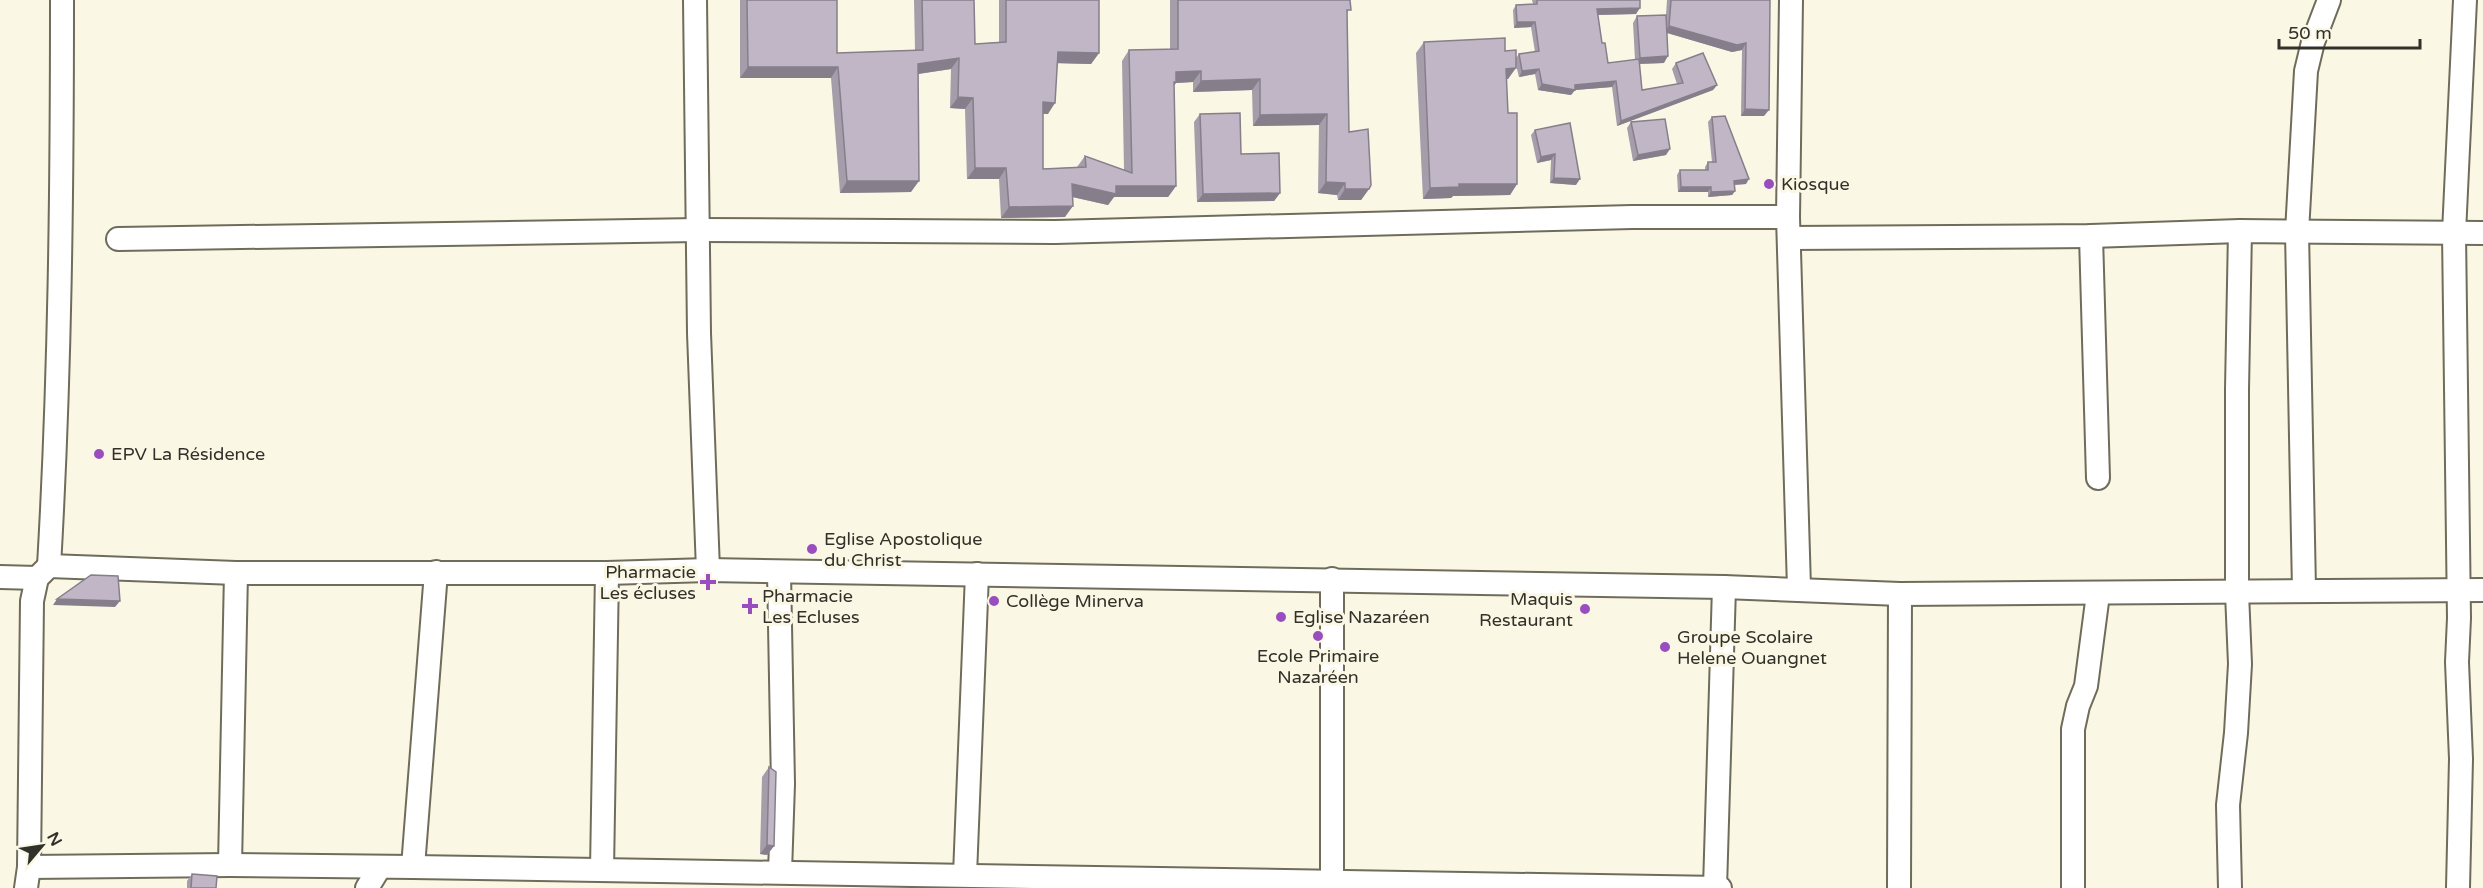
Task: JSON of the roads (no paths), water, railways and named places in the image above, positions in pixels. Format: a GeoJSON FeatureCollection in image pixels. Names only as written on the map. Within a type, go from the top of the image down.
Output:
{"type":"FeatureCollection","features":[{"type":"Feature","properties":{"kind":"street"},"geometry":{"type":"LineString","coordinates":[[62,0],[62,239],[58,414],[43,572],[32,601],[27,878],[230,865],[780,872],[980,879],[1332,885],[1720,888]]}},
{"type":"Feature","properties":{"kind":"street"},"geometry":{"type":"LineString","coordinates":[[695,0],[699,333],[708,570]]}},
{"type":"Feature","properties":{"kind":"street"},"geometry":{"type":"LineString","coordinates":[[1791,0],[1789,227],[1799,588]]}},
{"type":"Feature","properties":{"kind":"street"},"geometry":{"type":"LineString","coordinates":[[2304,590],[2297,232],[2306,71],[2313,42],[2329,0]]}},
{"type":"Feature","properties":{"kind":"street"},"geometry":{"type":"LineString","coordinates":[[2458,888],[2461,759],[2457,662],[2454,233],[2465,0]]}},
{"type":"Feature","properties":{"kind":"street"},"geometry":{"type":"LineString","coordinates":[[118,239],[698,230],[1055,232],[1632,217],[1789,227],[2091,236],[2240,231],[2483,233]]}},
{"type":"Feature","properties":{"kind":"street"},"geometry":{"type":"LineString","coordinates":[[2230,888],[2228,805],[2236,733],[2240,664],[2237,593],[2237,389],[2240,231]]}},
{"type":"Feature","properties":{"kind":"street"},"geometry":{"type":"LineString","coordinates":[[2091,236],[2098,478]]}},
{"type":"Feature","properties":{"kind":"street"},"geometry":{"type":"LineString","coordinates":[[0,577],[43,572],[607,573],[708,570],[1799,588],[1900,594],[2483,590]]}},
{"type":"Feature","properties":{"kind":"street"},"geometry":{"type":"LineString","coordinates":[[413,867],[436,572]]}},
{"type":"Feature","properties":{"kind":"street"},"geometry":{"type":"LineString","coordinates":[[779,572],[783,784],[780,872]]}},
{"type":"Feature","properties":{"kind":"street"},"geometry":{"type":"LineString","coordinates":[[230,865],[236,573]]}},
{"type":"Feature","properties":{"kind":"street"},"geometry":{"type":"LineString","coordinates":[[602,870],[607,573]]}},
{"type":"Feature","properties":{"kind":"street"},"geometry":{"type":"LineString","coordinates":[[977,574],[980,879]]}},
{"type":"Feature","properties":{"kind":"street"},"geometry":{"type":"LineString","coordinates":[[1332,579],[1332,885]]}},
{"type":"Feature","properties":{"kind":"street"},"geometry":{"type":"LineString","coordinates":[[1715,888],[1724,587]]}},
{"type":"Feature","properties":{"kind":"street"},"geometry":{"type":"LineString","coordinates":[[1899,888],[1900,594]]}},
{"type":"Feature","properties":{"kind":"street"},"geometry":{"type":"LineString","coordinates":[[2073,888],[2073,729],[2078,706],[2086,686],[2098,594]]}},
{"type":"Feature","properties":{"kind":"street"},"geometry":{"type":"LineString","coordinates":[[367,888],[380,867]]}},
{"type":"Feature","properties":{"kind":"place","name":"Kiosque"},"geometry":{"type":"Point","coordinates":[1769,184]}},
{"type":"Feature","properties":{"kind":"place","name":"EPV La Résidence"},"geometry":{"type":"Point","coordinates":[99,454]}},
{"type":"Feature","properties":{"kind":"place","name":"Eglise Apostolique du Christ"},"geometry":{"type":"Point","coordinates":[812,549]}},
{"type":"Feature","properties":{"kind":"place","name":"Pharmacie Les écluses"},"geometry":{"type":"Point","coordinates":[708,582]}},
{"type":"Feature","properties":{"kind":"place","name":"Collège Minerva"},"geometry":{"type":"Point","coordinates":[994,601]}},
{"type":"Feature","properties":{"kind":"place","name":"Pharmacie Les Ecluses"},"geometry":{"type":"Point","coordinates":[750,606]}},
{"type":"Feature","properties":{"kind":"place","name":"Maquis Restaurant"},"geometry":{"type":"Point","coordinates":[1585,609]}},
{"type":"Feature","properties":{"kind":"place","name":"Eglise Nazaréen"},"geometry":{"type":"Point","coordinates":[1281,617]}},
{"type":"Feature","properties":{"kind":"place","name":"Ecole Primaire Nazaréen"},"geometry":{"type":"Point","coordinates":[1318,636]}},
{"type":"Feature","properties":{"kind":"place","name":"Groupe Scolaire Helene Ouangnet"},"geometry":{"type":"Point","coordinates":[1665,647]}}]}
